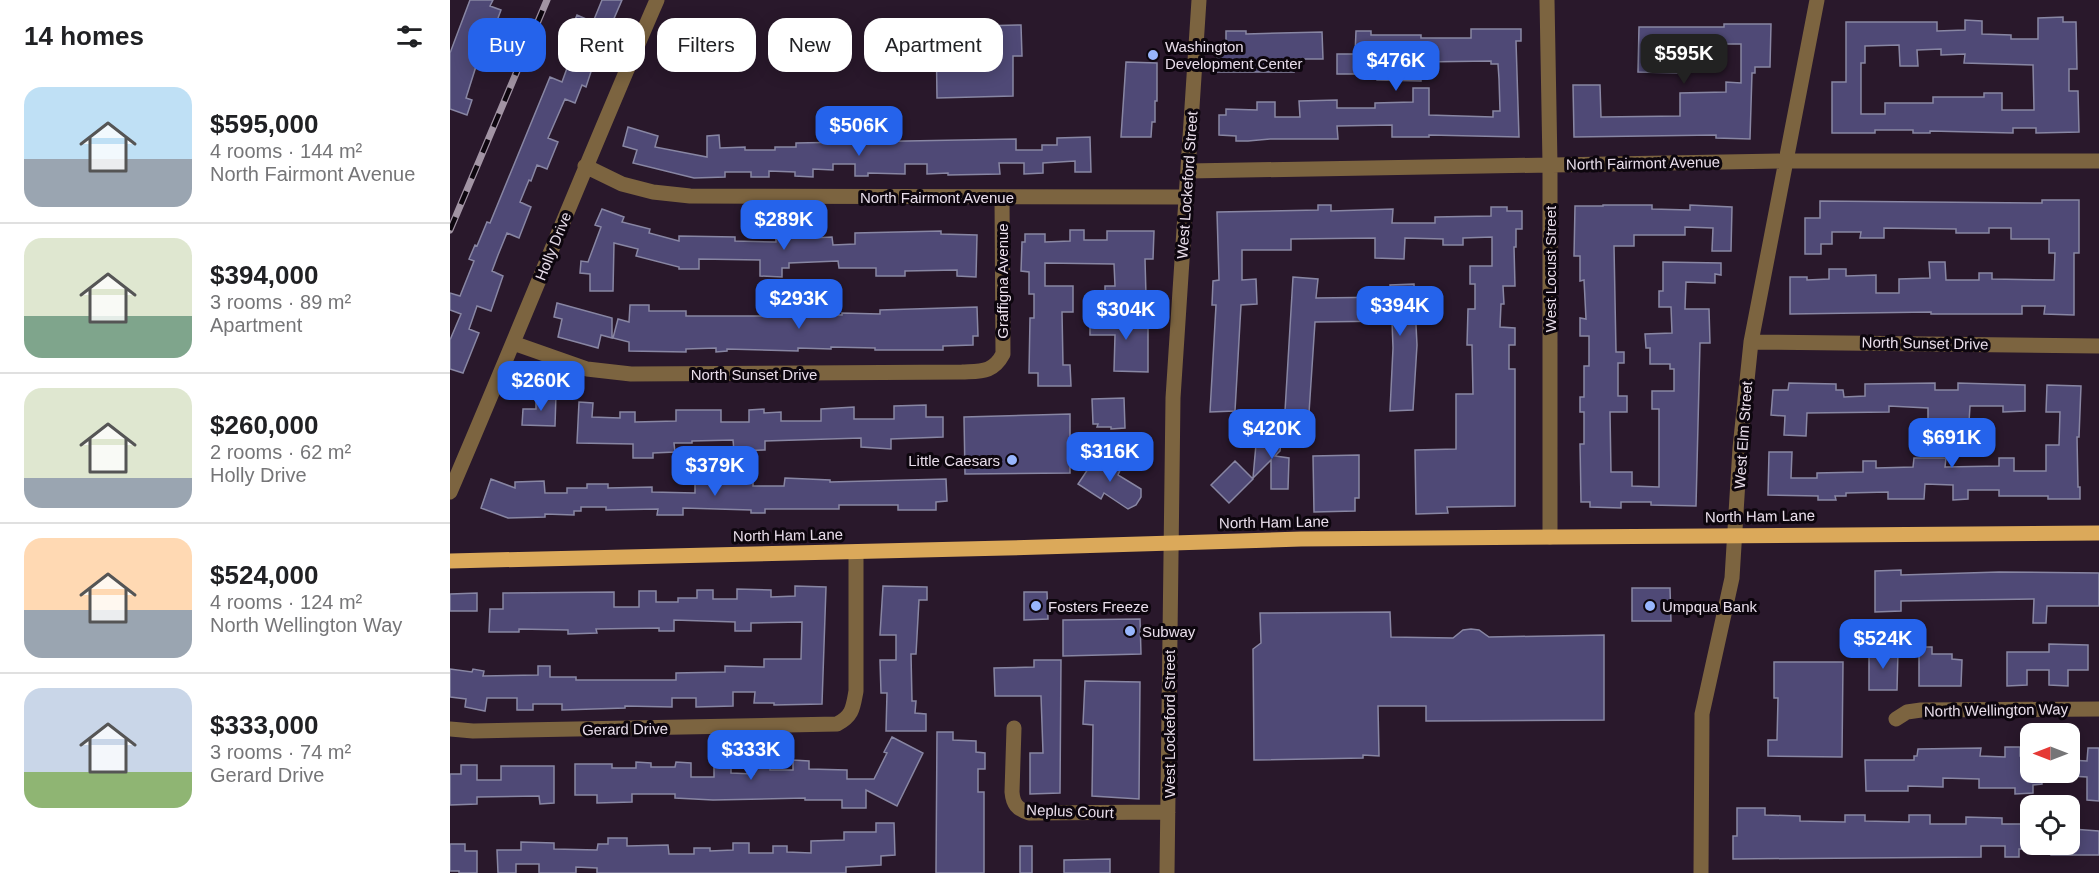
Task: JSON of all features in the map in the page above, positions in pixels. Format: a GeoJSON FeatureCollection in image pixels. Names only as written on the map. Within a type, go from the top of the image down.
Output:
{"type":"FeatureCollection","features":[{"type":"Feature","properties":{"kind":"main road","name":"North Ham Lane"},"geometry":{"type":"LineString","coordinates":[[450,561],[1301,539],[2099,533]]}},
{"type":"Feature","properties":{"kind":"street","name":"Holly Drive"},"geometry":{"type":"LineString","coordinates":[[450,492],[585,166],[657,0]]}},
{"type":"Feature","properties":{"kind":"street","name":"West Lockeford Street"},"geometry":{"type":"LineString","coordinates":[[1167,873],[1173,398],[1199,0]]}},
{"type":"Feature","properties":{"kind":"street","name":"West Locust Street"},"geometry":{"type":"LineString","coordinates":[[1547,0],[1550,164],[1550,537]]}},
{"type":"Feature","properties":{"kind":"street","name":"West Elm Street"},"geometry":{"type":"LineString","coordinates":[[1701,873],[1702,714],[1732,578],[1740,448],[1751,342],[1817,0]]}},
{"type":"Feature","properties":{"kind":"street","name":"North Fairmont Avenue"},"geometry":{"type":"LineString","coordinates":[[1188,171],[1550,164],[2099,161]]}},
{"type":"Feature","properties":{"kind":"street","name":"North Fairmont Avenue"},"geometry":{"type":"LineString","coordinates":[[585,166],[622,184],[653,192],[690,196],[1186,197]]}},
{"type":"Feature","properties":{"kind":"street","name":"Graffigna Avenue"},"geometry":{"type":"LineString","coordinates":[[998,364],[1003,354],[1002,197]]}},
{"type":"Feature","properties":{"kind":"street","name":"North Sunset Drive"},"geometry":{"type":"LineString","coordinates":[[1751,342],[2099,346]]}},
{"type":"Feature","properties":{"kind":"street","name":"North Sunset Drive"},"geometry":{"type":"LineString","coordinates":[[513,343],[587,369],[631,374],[962,372],[988,370],[998,364]]}},
{"type":"Feature","properties":{"kind":"street","name":"Gerard Drive"},"geometry":{"type":"LineString","coordinates":[[450,729],[473,731],[837,724],[846,719],[852,709],[856,691],[856,552]]}},
{"type":"Feature","properties":{"kind":"street","name":"North Wellington Way"},"geometry":{"type":"LineString","coordinates":[[1896,719],[1907,712],[1921,710],[2099,709]]}},
{"type":"Feature","properties":{"kind":"street","name":"Neplus Court"},"geometry":{"type":"LineString","coordinates":[[1014,728],[1012,792],[1013,802],[1019,809],[1029,813],[1168,812]]}},
{"type":"Feature","properties":{"kind":"building"},"geometry":{"type":"Polygon","coordinates":[[[470,0],[493,0],[490,6],[501,10],[498,18],[468,18],[468,72],[474,72],[466,98],[472,100],[467,115],[450,109],[450,53],[470,0]]]}},
{"type":"Feature","properties":{"kind":"building"},"geometry":{"type":"Polygon","coordinates":[[[602,0],[622,0],[614,18],[595,18],[602,0]]]}},
{"type":"Feature","properties":{"kind":"building"},"geometry":{"type":"Polygon","coordinates":[[[2063,17],[2063,22],[2076,22],[2077,69],[2069,69],[2069,91],[2078,91],[2079,132],[2036,133],[2036,128],[2013,128],[2013,133],[1930,131],[1930,133],[1913,133],[1913,130],[1875,130],[1875,133],[1832,133],[1832,82],[1846,82],[1846,22],[1937,22],[1937,31],[1965,30],[1965,20],[1982,21],[1982,34],[2011,35],[2011,39],[2038,39],[2038,18],[2063,17]],[[1899,45],[1865,46],[1865,63],[1861,63],[1861,114],[1885,114],[1885,103],[1933,103],[1933,97],[1984,97],[1984,93],[2002,93],[2002,110],[2034,110],[2033,65],[1964,63],[1965,54],[1941,55],[1941,49],[1917,50],[1918,66],[1900,66],[1899,45]]]}},
{"type":"Feature","properties":{"kind":"building"},"geometry":{"type":"Polygon","coordinates":[[[1724,24],[1771,24],[1770,67],[1755,67],[1755,73],[1752,73],[1750,139],[1716,138],[1716,135],[1574,137],[1573,85],[1600,85],[1601,117],[1680,116],[1680,93],[1726,92],[1726,82],[1741,83],[1741,44],[1709,44],[1709,62],[1679,62],[1679,73],[1638,72],[1639,27],[1724,27],[1724,24]]]}},
{"type":"Feature","properties":{"kind":"building"},"geometry":{"type":"Polygon","coordinates":[[[1003,25],[1021,25],[1022,56],[1013,56],[1013,96],[937,98],[937,72],[1003,72],[1003,25]]]}},
{"type":"Feature","properties":{"kind":"building"},"geometry":{"type":"Polygon","coordinates":[[[1471,29],[1521,29],[1521,41],[1516,41],[1519,137],[1429,135],[1429,137],[1392,137],[1392,125],[1337,126],[1338,139],[1236,141],[1236,136],[1219,135],[1219,115],[1226,115],[1226,109],[1257,110],[1257,102],[1275,102],[1275,117],[1300,117],[1299,101],[1337,100],[1337,108],[1375,108],[1375,103],[1413,102],[1413,88],[1429,88],[1429,115],[1493,117],[1493,111],[1500,111],[1499,79],[1498,64],[1491,64],[1491,61],[1421,62],[1421,81],[1377,80],[1377,74],[1337,74],[1337,54],[1355,54],[1356,31],[1371,31],[1371,35],[1471,38],[1471,29]]]}},
{"type":"Feature","properties":{"kind":"building"},"geometry":{"type":"Polygon","coordinates":[[[1226,31],[1246,31],[1246,34],[1322,32],[1323,59],[1293,59],[1294,72],[1217,72],[1217,43],[1226,43],[1226,31]]]}},
{"type":"Feature","properties":{"kind":"building"},"geometry":{"type":"Polygon","coordinates":[[[1126,62],[1157,63],[1157,101],[1155,101],[1155,122],[1152,122],[1151,137],[1121,137],[1126,62]]]}},
{"type":"Feature","properties":{"kind":"building"},"geometry":{"type":"Polygon","coordinates":[[[566,72],[591,72],[586,87],[582,85],[575,103],[565,99],[548,138],[558,142],[547,169],[537,165],[531,181],[529,180],[520,202],[531,207],[519,238],[507,233],[498,255],[492,271],[503,276],[491,311],[477,306],[469,329],[479,333],[463,373],[450,369],[450,340],[461,314],[450,310],[450,293],[460,296],[474,261],[469,259],[487,222],[490,223],[550,77],[562,82],[566,72]]]}},
{"type":"Feature","properties":{"kind":"building"},"geometry":{"type":"Polygon","coordinates":[[[628,127],[658,136],[655,147],[707,157],[707,136],[719,135],[720,148],[745,147],[745,150],[775,150],[775,147],[796,147],[796,143],[1016,139],[1016,150],[1042,150],[1042,145],[1057,145],[1057,138],[1090,137],[1091,172],[1075,172],[1075,161],[1043,163],[1043,173],[1024,174],[1024,163],[999,163],[1000,174],[948,175],[948,173],[927,174],[927,164],[905,164],[905,174],[868,173],[868,176],[855,176],[855,164],[833,164],[833,170],[813,169],[813,177],[795,176],[795,172],[769,171],[769,177],[751,177],[751,172],[725,172],[725,177],[694,178],[633,163],[637,150],[623,146],[628,127]]]}},
{"type":"Feature","properties":{"kind":"building"},"geometry":{"type":"Polygon","coordinates":[[[2042,200],[2079,200],[2079,253],[2074,253],[2074,315],[2044,314],[2045,306],[2022,306],[2022,314],[1931,314],[1931,312],[1790,314],[1790,277],[1807,277],[1807,280],[1829,279],[1829,269],[1846,269],[1846,276],[1876,275],[1876,293],[1899,293],[1899,279],[1930,278],[1929,262],[1945,262],[1946,280],[1979,280],[1979,273],[1992,273],[1992,279],[2054,280],[2055,253],[2049,253],[2049,239],[2011,239],[2011,228],[1989,228],[1989,233],[1956,233],[1956,229],[1884,228],[1884,238],[1860,238],[1861,232],[1832,232],[1832,244],[1821,244],[1821,254],[1805,254],[1805,218],[1820,218],[1820,201],[2042,203],[2042,200]]]}},
{"type":"Feature","properties":{"kind":"building"},"geometry":{"type":"Polygon","coordinates":[[[1318,205],[1331,205],[1331,211],[1393,209],[1392,223],[1435,223],[1435,217],[1491,216],[1491,207],[1507,207],[1507,211],[1522,211],[1522,229],[1516,229],[1516,247],[1514,247],[1515,286],[1503,286],[1504,304],[1501,304],[1500,327],[1515,328],[1515,345],[1509,345],[1509,369],[1515,369],[1515,506],[1447,507],[1448,513],[1416,514],[1415,450],[1456,449],[1456,394],[1473,394],[1472,345],[1467,345],[1468,309],[1475,309],[1475,284],[1470,284],[1470,266],[1492,266],[1492,237],[1463,238],[1463,245],[1443,245],[1443,239],[1405,238],[1404,259],[1375,258],[1375,238],[1291,239],[1291,250],[1242,250],[1242,280],[1256,279],[1257,304],[1241,305],[1235,411],[1210,412],[1216,305],[1212,305],[1213,281],[1219,280],[1217,212],[1318,210],[1318,205]]]}},
{"type":"Feature","properties":{"kind":"building"},"geometry":{"type":"Polygon","coordinates":[[[1652,205],[1652,209],[1690,210],[1690,205],[1732,207],[1731,251],[1712,251],[1713,228],[1685,227],[1685,235],[1634,235],[1634,246],[1614,246],[1616,352],[1624,352],[1624,363],[1618,363],[1618,396],[1627,396],[1627,412],[1610,412],[1611,472],[1632,472],[1632,486],[1659,487],[1659,409],[1652,409],[1652,391],[1674,391],[1674,369],[1670,369],[1670,364],[1650,364],[1650,348],[1646,348],[1645,334],[1672,333],[1671,307],[1659,307],[1659,291],[1663,291],[1663,262],[1721,263],[1721,275],[1715,274],[1715,283],[1686,282],[1685,309],[1709,309],[1710,343],[1700,343],[1696,506],[1621,502],[1621,508],[1590,507],[1590,502],[1581,502],[1580,444],[1584,444],[1584,412],[1580,412],[1580,397],[1584,397],[1584,366],[1589,366],[1589,336],[1580,336],[1580,318],[1586,319],[1584,280],[1580,281],[1580,256],[1574,256],[1575,206],[1652,205]]]}},
{"type":"Feature","properties":{"kind":"building"},"geometry":{"type":"Polygon","coordinates":[[[602,209],[624,217],[622,222],[650,229],[649,233],[679,241],[679,236],[735,237],[735,241],[776,242],[776,234],[811,233],[811,238],[832,237],[833,245],[855,244],[855,233],[941,231],[941,234],[977,235],[976,277],[957,276],[957,270],[905,271],[905,276],[876,276],[876,268],[839,268],[838,261],[789,263],[789,268],[782,268],[782,277],[760,276],[760,260],[699,259],[699,269],[679,269],[679,267],[636,256],[638,249],[614,243],[613,291],[590,291],[590,274],[580,273],[581,261],[588,262],[601,227],[595,225],[602,209]]]}},
{"type":"Feature","properties":{"kind":"building"},"geometry":{"type":"Polygon","coordinates":[[[1070,230],[1084,230],[1084,240],[1107,240],[1107,231],[1154,231],[1153,259],[1145,259],[1146,296],[1105,297],[1105,286],[1115,286],[1114,264],[1045,263],[1045,286],[1073,286],[1073,312],[1062,312],[1063,365],[1070,365],[1071,386],[1038,386],[1038,373],[1029,373],[1030,318],[1034,318],[1034,294],[1029,294],[1029,272],[1021,271],[1022,242],[1025,242],[1025,234],[1045,234],[1045,242],[1070,241],[1070,230]]]}},
{"type":"Feature","properties":{"kind":"building"},"geometry":{"type":"Polygon","coordinates":[[[1293,277],[1318,279],[1316,298],[1391,297],[1390,285],[1414,284],[1417,345],[1413,410],[1390,411],[1392,321],[1315,322],[1309,413],[1285,411],[1293,277]]]}},
{"type":"Feature","properties":{"kind":"building"},"geometry":{"type":"Polygon","coordinates":[[[557,303],[612,318],[612,338],[601,335],[598,348],[558,337],[562,319],[554,317],[557,303]]]}},
{"type":"Feature","properties":{"kind":"building"},"geometry":{"type":"Polygon","coordinates":[[[630,305],[649,305],[649,311],[686,311],[686,316],[773,316],[773,309],[794,309],[793,314],[842,315],[842,313],[880,314],[880,310],[977,307],[978,336],[973,336],[973,345],[943,346],[943,350],[875,350],[875,348],[831,347],[831,349],[798,348],[798,351],[727,349],[727,351],[716,352],[716,348],[686,349],[686,352],[629,351],[629,342],[613,338],[618,319],[629,322],[630,305]]]}},
{"type":"Feature","properties":{"kind":"building"},"geometry":{"type":"Polygon","coordinates":[[[1148,317],[1148,372],[1114,371],[1115,335],[1090,335],[1090,318],[1148,317]]]}},
{"type":"Feature","properties":{"kind":"building"},"geometry":{"type":"Polygon","coordinates":[[[1789,383],[1836,384],[1836,390],[1843,390],[1844,397],[1865,396],[1865,384],[1935,383],[1935,390],[1958,390],[1958,383],[2025,385],[2025,411],[2003,412],[2003,406],[1970,406],[1969,422],[1953,421],[1953,432],[1928,432],[1928,408],[1889,406],[1889,412],[1807,413],[1806,436],[1784,435],[1785,416],[1771,415],[1773,390],[1788,390],[1789,383]]]}},
{"type":"Feature","properties":{"kind":"building"},"geometry":{"type":"Polygon","coordinates":[[[2047,385],[2081,386],[2079,437],[2077,437],[2080,499],[2048,499],[2048,496],[1999,496],[1999,490],[1968,490],[1968,499],[1953,500],[1953,485],[1925,484],[1924,499],[1888,499],[1888,492],[1846,493],[1846,496],[1835,496],[1836,500],[1818,500],[1818,496],[1768,495],[1769,452],[1792,452],[1791,478],[1817,478],[1817,473],[1863,472],[1863,461],[1876,461],[1876,468],[1913,467],[1914,458],[1946,458],[1945,467],[1999,466],[1999,458],[2014,458],[2014,471],[2046,471],[2046,445],[2059,445],[2060,412],[2046,412],[2047,385]]]}},
{"type":"Feature","properties":{"kind":"building"},"geometry":{"type":"Polygon","coordinates":[[[536,394],[556,394],[555,426],[522,425],[523,409],[536,409],[536,394]]]}},
{"type":"Feature","properties":{"kind":"building"},"geometry":{"type":"Polygon","coordinates":[[[1124,398],[1125,428],[1111,429],[1111,427],[1097,427],[1098,424],[1093,424],[1092,399],[1124,398]]]}},
{"type":"Feature","properties":{"kind":"building"},"geometry":{"type":"Polygon","coordinates":[[[579,402],[593,403],[592,417],[620,418],[620,412],[635,412],[635,422],[676,421],[676,410],[721,410],[721,422],[749,422],[749,410],[764,409],[764,413],[781,412],[781,421],[821,421],[821,409],[854,407],[854,419],[894,419],[894,406],[926,405],[926,417],[943,417],[943,437],[891,439],[891,449],[861,447],[861,438],[765,441],[765,450],[734,451],[733,440],[692,441],[692,443],[674,443],[675,452],[653,453],[653,458],[633,458],[633,444],[577,443],[579,402]]]}},
{"type":"Feature","properties":{"kind":"building"},"geometry":{"type":"Polygon","coordinates":[[[1070,414],[1070,473],[965,474],[964,417],[1070,414]]]}},
{"type":"Feature","properties":{"kind":"building"},"geometry":{"type":"Polygon","coordinates":[[[1257,433],[1276,435],[1281,441],[1280,451],[1275,456],[1289,458],[1288,489],[1271,489],[1271,460],[1253,478],[1257,433]]]}},
{"type":"Feature","properties":{"kind":"building"},"geometry":{"type":"Polygon","coordinates":[[[1098,454],[1121,468],[1118,475],[1141,489],[1141,497],[1136,505],[1128,509],[1104,493],[1101,499],[1078,484],[1098,454]]]}},
{"type":"Feature","properties":{"kind":"building"},"geometry":{"type":"Polygon","coordinates":[[[1359,455],[1359,498],[1355,498],[1355,511],[1314,512],[1313,456],[1359,455]]]}},
{"type":"Feature","properties":{"kind":"building"},"geometry":{"type":"Polygon","coordinates":[[[1235,461],[1253,479],[1229,503],[1211,485],[1235,461]]]}},
{"type":"Feature","properties":{"kind":"building"},"geometry":{"type":"Polygon","coordinates":[[[785,478],[830,480],[830,482],[946,479],[947,501],[936,502],[936,510],[898,510],[898,505],[839,505],[839,509],[765,509],[765,513],[751,513],[751,510],[683,508],[683,515],[657,515],[658,509],[606,510],[606,507],[581,507],[581,511],[574,511],[574,515],[545,514],[545,517],[508,518],[481,508],[491,479],[515,488],[515,482],[544,481],[545,493],[567,493],[567,488],[587,488],[587,484],[608,484],[608,488],[652,487],[652,492],[695,493],[695,484],[734,484],[734,479],[753,479],[753,486],[784,486],[785,478]]]}},
{"type":"Feature","properties":{"kind":"building"},"geometry":{"type":"Polygon","coordinates":[[[1901,570],[1901,575],[1999,572],[2099,573],[2099,606],[2047,606],[2046,623],[2033,623],[2034,599],[1901,601],[1901,611],[1875,612],[1875,571],[1901,570]]]}},
{"type":"Feature","properties":{"kind":"building"},"geometry":{"type":"Polygon","coordinates":[[[795,586],[826,587],[822,704],[754,703],[755,692],[733,692],[733,706],[696,707],[696,698],[672,698],[672,707],[625,706],[625,708],[562,710],[562,704],[533,704],[533,710],[517,710],[517,698],[487,698],[485,711],[465,707],[466,699],[450,697],[450,669],[484,671],[483,676],[538,675],[538,666],[550,666],[550,677],[576,677],[576,680],[676,680],[676,673],[725,672],[725,666],[764,667],[764,659],[801,659],[802,622],[751,623],[751,631],[735,631],[735,622],[674,620],[674,631],[659,631],[659,628],[596,629],[597,633],[568,634],[568,630],[519,629],[519,632],[489,632],[490,609],[503,609],[503,593],[614,592],[614,607],[639,607],[639,591],[656,591],[656,602],[678,602],[678,598],[697,598],[697,590],[713,590],[713,599],[737,599],[737,589],[771,590],[771,597],[795,596],[795,586]]]}},
{"type":"Feature","properties":{"kind":"building"},"geometry":{"type":"Polygon","coordinates":[[[883,586],[927,587],[927,600],[919,600],[916,654],[911,654],[912,701],[916,701],[915,713],[926,714],[926,731],[886,731],[887,693],[881,693],[880,660],[896,660],[896,635],[880,635],[883,586]]]}},
{"type":"Feature","properties":{"kind":"building"},"geometry":{"type":"Polygon","coordinates":[[[1632,588],[1670,588],[1671,621],[1632,621],[1632,588]]]}},
{"type":"Feature","properties":{"kind":"building","name":"Fosters Freeze"},"geometry":{"type":"Polygon","coordinates":[[[1024,592],[1047,592],[1048,619],[1024,620],[1024,592]]]}},
{"type":"Feature","properties":{"kind":"building"},"geometry":{"type":"Polygon","coordinates":[[[477,593],[477,611],[450,611],[450,594],[477,593]]]}},
{"type":"Feature","properties":{"kind":"building"},"geometry":{"type":"Polygon","coordinates":[[[1390,612],[1391,637],[1453,638],[1463,630],[1471,629],[1479,630],[1489,637],[1604,635],[1604,720],[1426,721],[1426,706],[1378,706],[1379,756],[1254,760],[1253,649],[1261,643],[1260,613],[1390,612]]]}},
{"type":"Feature","properties":{"kind":"building"},"geometry":{"type":"Polygon","coordinates":[[[1140,619],[1141,654],[1063,656],[1063,620],[1140,619]]]}},
{"type":"Feature","properties":{"kind":"building"},"geometry":{"type":"Polygon","coordinates":[[[2049,644],[2088,645],[2088,670],[2068,670],[2068,686],[2049,685],[2049,670],[2027,670],[2027,685],[2007,686],[2007,652],[2049,652],[2049,644]]]}},
{"type":"Feature","properties":{"kind":"building"},"geometry":{"type":"Polygon","coordinates":[[[1919,647],[1932,647],[1932,654],[1952,654],[1952,659],[1962,660],[1961,686],[1919,686],[1919,647]]]}},
{"type":"Feature","properties":{"kind":"building"},"geometry":{"type":"Polygon","coordinates":[[[1869,651],[1898,651],[1897,690],[1869,690],[1869,651]]]}},
{"type":"Feature","properties":{"kind":"building"},"geometry":{"type":"Polygon","coordinates":[[[1034,660],[1061,660],[1060,793],[1030,794],[1030,753],[1043,753],[1041,696],[995,696],[994,668],[1034,667],[1034,660]]]}},
{"type":"Feature","properties":{"kind":"building"},"geometry":{"type":"Polygon","coordinates":[[[1774,662],[1843,662],[1842,757],[1768,756],[1768,740],[1777,740],[1778,698],[1774,698],[1774,662]]]}},
{"type":"Feature","properties":{"kind":"building"},"geometry":{"type":"Polygon","coordinates":[[[1085,681],[1140,682],[1139,799],[1092,796],[1093,725],[1083,724],[1085,681]]]}},
{"type":"Feature","properties":{"kind":"building"},"geometry":{"type":"Polygon","coordinates":[[[937,732],[953,732],[953,740],[976,741],[976,752],[985,753],[985,769],[978,769],[978,792],[984,792],[984,873],[936,873],[937,732]]]}},
{"type":"Feature","properties":{"kind":"building"},"geometry":{"type":"Polygon","coordinates":[[[892,737],[923,753],[897,806],[866,790],[866,808],[842,808],[842,800],[805,800],[805,798],[713,800],[675,798],[675,794],[632,794],[632,802],[597,803],[597,795],[575,795],[575,764],[612,764],[612,768],[636,768],[636,762],[651,763],[651,767],[675,767],[676,762],[691,763],[691,777],[714,777],[714,761],[731,762],[731,773],[754,774],[754,761],[770,761],[770,770],[793,770],[793,760],[809,761],[809,769],[847,770],[847,779],[874,779],[892,737]]]}},
{"type":"Feature","properties":{"kind":"building"},"geometry":{"type":"Polygon","coordinates":[[[2005,747],[2020,747],[2020,783],[2042,784],[2033,785],[2033,793],[2015,794],[2015,788],[1979,788],[1979,779],[1943,778],[1943,787],[1908,786],[1908,791],[1866,791],[1865,760],[1914,760],[1918,749],[1981,748],[1980,756],[2005,757],[2005,747]]]}},
{"type":"Feature","properties":{"kind":"building"},"geometry":{"type":"Polygon","coordinates":[[[2088,748],[2099,748],[2099,801],[2087,800],[2087,777],[2080,777],[2080,761],[2087,761],[2088,748]]]}},
{"type":"Feature","properties":{"kind":"building"},"geometry":{"type":"Polygon","coordinates":[[[461,765],[477,765],[477,780],[501,780],[501,766],[554,766],[554,803],[540,804],[539,796],[477,797],[477,804],[450,805],[450,774],[461,774],[461,765]]]}},
{"type":"Feature","properties":{"kind":"building"},"geometry":{"type":"Polygon","coordinates":[[[1737,808],[1765,808],[1765,815],[1800,816],[1800,821],[1845,822],[1845,815],[1865,815],[1865,821],[1909,822],[1909,815],[1930,815],[1930,824],[1966,824],[1966,817],[2002,818],[2002,824],[2020,824],[2020,849],[2019,857],[2005,857],[2005,846],[1981,846],[1981,857],[1733,859],[1733,836],[1737,836],[1737,808]]]}},
{"type":"Feature","properties":{"kind":"building"},"geometry":{"type":"Polygon","coordinates":[[[876,823],[894,823],[895,855],[881,856],[881,865],[846,867],[846,873],[597,873],[597,868],[576,867],[576,873],[539,873],[539,864],[516,864],[516,873],[498,873],[497,850],[521,850],[521,842],[554,843],[554,849],[597,850],[598,844],[608,844],[608,838],[627,838],[627,846],[668,845],[669,854],[694,854],[694,848],[710,848],[710,851],[733,850],[733,843],[749,843],[749,853],[773,853],[773,846],[787,846],[787,852],[811,853],[811,841],[844,840],[844,832],[876,832],[876,823]]]}},
{"type":"Feature","properties":{"kind":"building"},"geometry":{"type":"Polygon","coordinates":[[[2080,830],[2099,831],[2099,855],[2080,855],[2080,830]]]}},
{"type":"Feature","properties":{"kind":"building"},"geometry":{"type":"Polygon","coordinates":[[[450,844],[465,844],[465,851],[477,851],[477,873],[450,871],[450,844]]]}},
{"type":"Feature","properties":{"kind":"building"},"geometry":{"type":"Polygon","coordinates":[[[1020,846],[1032,846],[1032,873],[1020,873],[1020,846]]]}},
{"type":"Feature","properties":{"kind":"building"},"geometry":{"type":"Polygon","coordinates":[[[1110,859],[1110,873],[1064,873],[1064,860],[1110,859]]]}},
{"type":"Feature","properties":{"kind":"railway"},"geometry":{"type":"LineString","coordinates":[[450,230],[547,0]]}},
{"type":"Feature","properties":{"kind":"place","name":"Washington Development Center"},"geometry":{"type":"Point","coordinates":[1153,55]}},
{"type":"Feature","properties":{"kind":"place","name":"Little Caesars"},"geometry":{"type":"Point","coordinates":[1012,460]}},
{"type":"Feature","properties":{"kind":"place","name":"Fosters Freeze"},"geometry":{"type":"Point","coordinates":[1036,606]}},
{"type":"Feature","properties":{"kind":"place","name":"Umpqua Bank"},"geometry":{"type":"Point","coordinates":[1650,606]}},
{"type":"Feature","properties":{"kind":"place","name":"Subway"},"geometry":{"type":"Point","coordinates":[1130,631]}}]}
